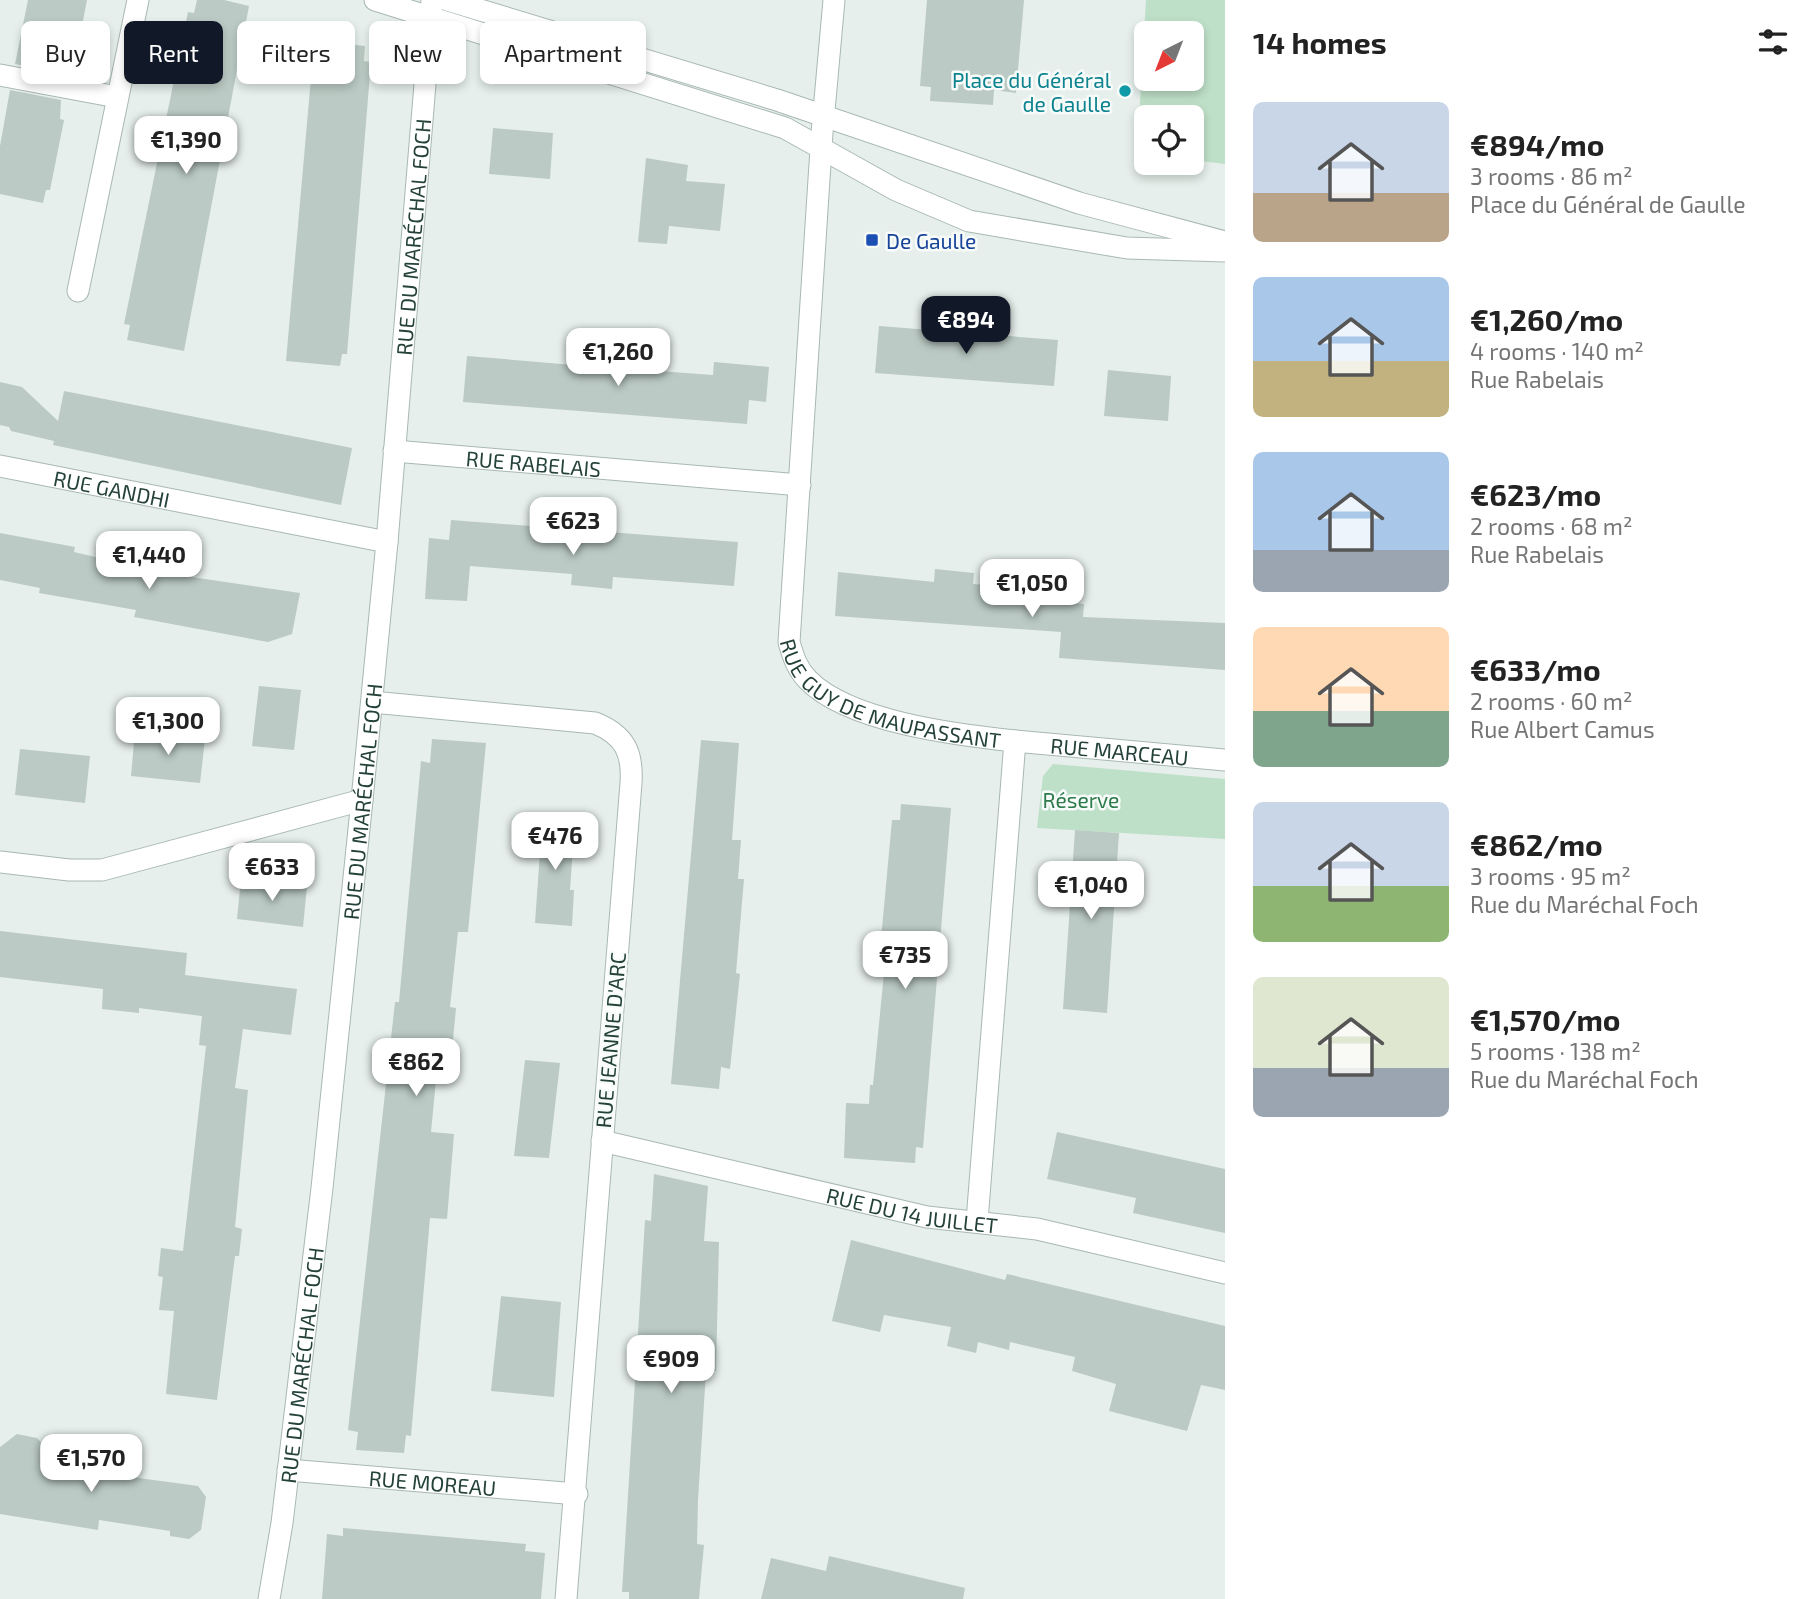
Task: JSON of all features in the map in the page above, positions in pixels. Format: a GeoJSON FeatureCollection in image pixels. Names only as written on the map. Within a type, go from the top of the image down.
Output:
{"type":"FeatureCollection","features":[{"type":"Feature","properties":{"kind":"street"},"geometry":{"type":"LineString","coordinates":[[78,291],[138,0]]}},
{"type":"Feature","properties":{"kind":"street"},"geometry":{"type":"LineString","coordinates":[[375,0],[430,9],[785,128],[895,190],[969,222],[1108,246],[1225,251]]}},
{"type":"Feature","properties":{"kind":"street"},"geometry":{"type":"LineString","coordinates":[[447,0],[823,116],[1079,203],[1225,242]]}},
{"type":"Feature","properties":{"kind":"street","name":"RUE GUY DE MAUPASSANT"},"geometry":{"type":"LineString","coordinates":[[834,0],[823,116],[789,642],[800,671],[833,698],[877,715],[949,732],[1015,741],[976,1222]]}},
{"type":"Feature","properties":{"kind":"street","name":"RUE DU MARÉCHAL FOCH"},"geometry":{"type":"LineString","coordinates":[[269,1599],[288,1470],[322,1188],[372,702],[430,9]]}},
{"type":"Feature","properties":{"kind":"street"},"geometry":{"type":"LineString","coordinates":[[0,75],[117,97]]}},
{"type":"Feature","properties":{"kind":"street","name":"RUE RABELAIS"},"geometry":{"type":"LineString","coordinates":[[394,451],[800,485]]}},
{"type":"Feature","properties":{"kind":"street","name":"RUE GANDHI"},"geometry":{"type":"LineString","coordinates":[[0,466],[387,542]]}},
{"type":"Feature","properties":{"kind":"street","name":"RUE JEANNE D'ARC"},"geometry":{"type":"LineString","coordinates":[[372,702],[596,723],[616,733],[630,751],[632,776],[577,1494],[566,1599]]}},
{"type":"Feature","properties":{"kind":"street","name":"RUE MARCEAU"},"geometry":{"type":"LineString","coordinates":[[1015,741],[1225,760]]}},
{"type":"Feature","properties":{"kind":"street"},"geometry":{"type":"LineString","coordinates":[[0,862],[69,870],[102,870],[362,800]]}},
{"type":"Feature","properties":{"kind":"street","name":"RUE DU 14 JUILLET"},"geometry":{"type":"LineString","coordinates":[[602,1142],[927,1216],[1037,1229],[1225,1273]]}},
{"type":"Feature","properties":{"kind":"street","name":"RUE MOREAU"},"geometry":{"type":"LineString","coordinates":[[288,1470],[577,1494]]}},
{"type":"Feature","properties":{"kind":"green space"},"geometry":{"type":"Polygon","coordinates":[[[1146,0],[1225,0],[1225,164],[1204,161],[1204,105],[1140,105],[1141,91],[1204,91],[1204,21],[1145,21],[1146,0]]]}},
{"type":"Feature","properties":{"kind":"green space","name":"Réserve"},"geometry":{"type":"Polygon","coordinates":[[[1053,764],[1225,779],[1225,839],[1037,828],[1043,776],[1053,764]]]}},
{"type":"Feature","properties":{"kind":"building"},"geometry":{"type":"Polygon","coordinates":[[[28,0],[87,0],[83,21],[24,21],[28,0]]]}},
{"type":"Feature","properties":{"kind":"building"},"geometry":{"type":"Polygon","coordinates":[[[197,0],[224,0],[249,6],[246,21],[237,21],[237,70],[184,351],[127,340],[130,325],[124,324],[173,84],[223,84],[223,21],[186,21],[188,12],[194,13],[197,0]]]}},
{"type":"Feature","properties":{"kind":"building"},"geometry":{"type":"Polygon","coordinates":[[[927,0],[1024,0],[1016,93],[994,90],[993,105],[930,101],[931,87],[920,86],[927,0]]]}},
{"type":"Feature","properties":{"kind":"building"},"geometry":{"type":"Polygon","coordinates":[[[21,34],[21,65],[15,64],[21,34]]]}},
{"type":"Feature","properties":{"kind":"building"},"geometry":{"type":"Polygon","coordinates":[[[355,45],[365,46],[364,61],[369,62],[369,84],[347,354],[342,354],[340,366],[286,361],[310,84],[355,84],[355,45]]]}},
{"type":"Feature","properties":{"kind":"building"},"geometry":{"type":"Polygon","coordinates":[[[10,90],[61,100],[60,119],[64,120],[50,190],[46,190],[43,203],[0,194],[0,146],[10,90]]]}},
{"type":"Feature","properties":{"kind":"building"},"geometry":{"type":"Polygon","coordinates":[[[493,128],[553,133],[550,179],[489,174],[493,128]]]}},
{"type":"Feature","properties":{"kind":"building"},"geometry":{"type":"Polygon","coordinates":[[[646,158],[688,165],[686,181],[725,184],[720,231],[669,226],[667,244],[638,242],[646,158]]]}},
{"type":"Feature","properties":{"kind":"building"},"geometry":{"type":"Polygon","coordinates":[[[879,326],[1058,340],[1054,386],[875,373],[879,326]]]}},
{"type":"Feature","properties":{"kind":"building"},"geometry":{"type":"Polygon","coordinates":[[[588,354],[632,358],[631,369],[713,375],[714,362],[769,367],[766,402],[749,400],[747,424],[463,402],[467,356],[586,366],[588,354]]]}},
{"type":"Feature","properties":{"kind":"building"},"geometry":{"type":"Polygon","coordinates":[[[1108,370],[1171,376],[1168,421],[1104,416],[1108,370]]]}},
{"type":"Feature","properties":{"kind":"building"},"geometry":{"type":"Polygon","coordinates":[[[0,382],[22,387],[58,421],[64,391],[352,448],[341,505],[53,445],[54,441],[11,431],[9,427],[0,425],[0,382]]]}},
{"type":"Feature","properties":{"kind":"building"},"geometry":{"type":"Polygon","coordinates":[[[451,520],[738,542],[734,586],[613,577],[612,589],[571,585],[572,574],[470,566],[467,601],[425,599],[429,538],[449,540],[451,520]]]}},
{"type":"Feature","properties":{"kind":"building"},"geometry":{"type":"Polygon","coordinates":[[[0,533],[75,547],[74,552],[164,573],[300,593],[292,634],[268,642],[134,617],[136,610],[39,593],[40,588],[0,580],[0,533]]]}},
{"type":"Feature","properties":{"kind":"building"},"geometry":{"type":"Polygon","coordinates":[[[935,569],[974,573],[973,584],[1064,591],[1063,603],[1084,604],[1083,617],[1225,623],[1225,670],[1059,658],[1061,632],[835,616],[838,572],[934,582],[935,569]]]}},
{"type":"Feature","properties":{"kind":"building"},"geometry":{"type":"Polygon","coordinates":[[[259,686],[301,690],[294,750],[252,746],[259,686]]]}},
{"type":"Feature","properties":{"kind":"building"},"geometry":{"type":"Polygon","coordinates":[[[135,732],[205,739],[200,783],[131,776],[135,732]]]}},
{"type":"Feature","properties":{"kind":"building"},"geometry":{"type":"Polygon","coordinates":[[[432,739],[486,743],[468,932],[458,932],[450,1007],[456,1008],[450,1071],[437,1070],[431,1132],[454,1134],[447,1219],[430,1218],[411,1436],[406,1435],[404,1453],[356,1450],[358,1432],[348,1430],[395,1002],[399,1002],[421,761],[430,763],[432,739]]]}},
{"type":"Feature","properties":{"kind":"building"},"geometry":{"type":"Polygon","coordinates":[[[701,740],[739,743],[732,840],[741,840],[738,879],[744,879],[736,973],[740,974],[730,1069],[721,1067],[719,1089],[671,1084],[701,740]]]}},
{"type":"Feature","properties":{"kind":"building"},"geometry":{"type":"Polygon","coordinates":[[[20,749],[90,756],[85,803],[15,795],[20,749]]]}},
{"type":"Feature","properties":{"kind":"building"},"geometry":{"type":"Polygon","coordinates":[[[901,804],[951,808],[923,1148],[916,1147],[915,1163],[844,1158],[846,1103],[869,1104],[870,1085],[873,1085],[884,973],[878,972],[892,820],[900,820],[901,804]]]}},
{"type":"Feature","properties":{"kind":"building"},"geometry":{"type":"Polygon","coordinates":[[[540,817],[575,819],[570,890],[574,890],[572,926],[535,923],[540,817]]]}},
{"type":"Feature","properties":{"kind":"building"},"geometry":{"type":"Polygon","coordinates":[[[1075,830],[1119,833],[1107,1013],[1063,1009],[1075,830]]]}},
{"type":"Feature","properties":{"kind":"building"},"geometry":{"type":"Polygon","coordinates":[[[241,878],[307,886],[303,927],[237,919],[241,878]]]}},
{"type":"Feature","properties":{"kind":"building"},"geometry":{"type":"Polygon","coordinates":[[[0,931],[187,953],[185,975],[297,989],[291,1035],[243,1029],[235,1088],[248,1090],[235,1227],[242,1229],[239,1256],[235,1256],[217,1400],[166,1394],[174,1311],[159,1310],[163,1277],[158,1276],[161,1248],[183,1251],[206,1046],[199,1045],[202,1016],[139,1008],[139,1013],[102,1009],[103,989],[0,977],[0,931]]]}},
{"type":"Feature","properties":{"kind":"building"},"geometry":{"type":"Polygon","coordinates":[[[525,1060],[560,1063],[549,1158],[514,1156],[525,1060]]]}},
{"type":"Feature","properties":{"kind":"building"},"geometry":{"type":"Polygon","coordinates":[[[1057,1132],[1225,1169],[1225,1233],[1133,1213],[1136,1198],[1047,1179],[1057,1132]]]}},
{"type":"Feature","properties":{"kind":"building"},"geometry":{"type":"Polygon","coordinates":[[[654,1174],[708,1186],[704,1241],[719,1242],[716,1371],[706,1371],[698,1500],[697,1544],[704,1545],[699,1599],[629,1599],[629,1592],[622,1592],[645,1220],[651,1221],[654,1174]]]}},
{"type":"Feature","properties":{"kind":"building"},"geometry":{"type":"Polygon","coordinates":[[[851,1240],[1005,1280],[1007,1274],[1225,1326],[1225,1390],[1201,1385],[1187,1431],[1109,1411],[1116,1384],[1072,1371],[1075,1357],[1010,1342],[1009,1350],[978,1342],[976,1353],[947,1346],[951,1327],[884,1315],[880,1332],[832,1321],[851,1240]]]}},
{"type":"Feature","properties":{"kind":"building"},"geometry":{"type":"Polygon","coordinates":[[[501,1296],[561,1302],[554,1397],[491,1391],[501,1296]]]}},
{"type":"Feature","properties":{"kind":"building"},"geometry":{"type":"Polygon","coordinates":[[[17,1434],[37,1438],[65,1468],[198,1486],[206,1497],[201,1530],[189,1539],[170,1536],[170,1531],[99,1520],[98,1530],[0,1514],[0,1447],[17,1434]]]}},
{"type":"Feature","properties":{"kind":"building"},"geometry":{"type":"Polygon","coordinates":[[[343,1528],[526,1544],[525,1551],[545,1553],[541,1599],[322,1599],[327,1534],[343,1536],[343,1528]]]}},
{"type":"Feature","properties":{"kind":"building"},"geometry":{"type":"Polygon","coordinates":[[[829,1556],[965,1588],[963,1599],[761,1599],[771,1558],[826,1571],[829,1556]]]}},
{"type":"Feature","properties":{"kind":"place","name":"Place du Général de Gaulle"},"geometry":{"type":"Point","coordinates":[1125,91]}},
{"type":"Feature","properties":{"kind":"place","name":"De Gaulle"},"geometry":{"type":"Point","coordinates":[872,240]}}]}
